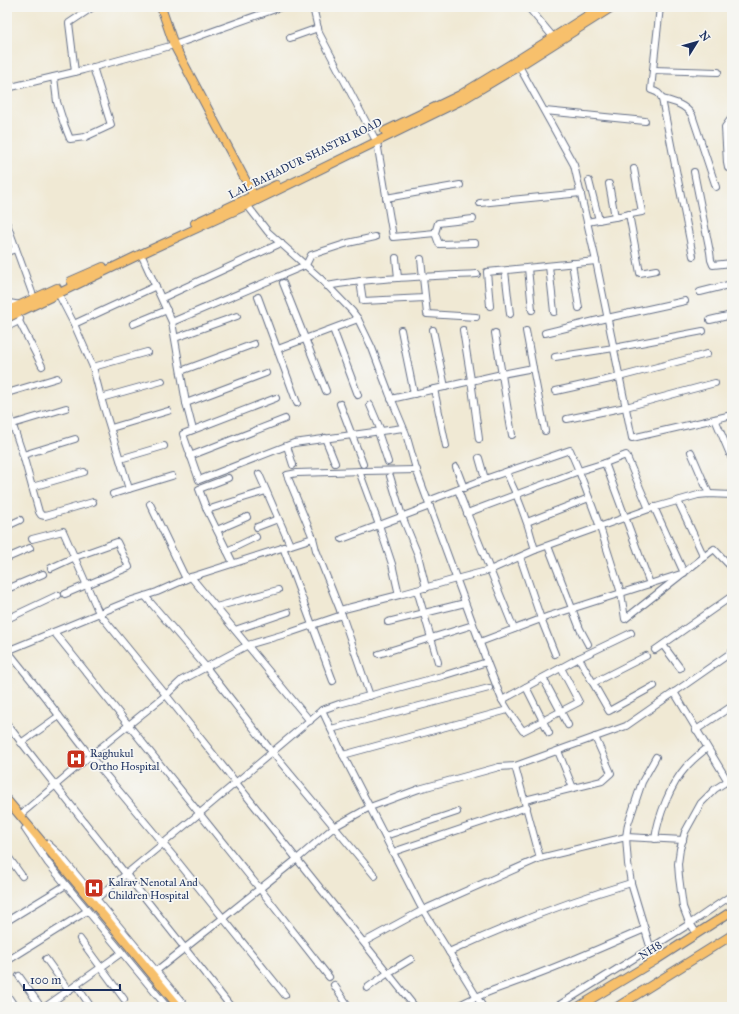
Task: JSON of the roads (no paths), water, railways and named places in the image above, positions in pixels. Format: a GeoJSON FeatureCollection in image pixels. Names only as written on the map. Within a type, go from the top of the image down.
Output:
{"type":"FeatureCollection","features":[{"type":"Feature","properties":{"kind":"main road"},"geometry":{"type":"LineString","coordinates":[[35,302],[58,293],[247,205],[255,198],[174,45],[161,7]]}},
{"type":"Feature","properties":{"kind":"main road","name":"LAL BAHADUR SHASTRI ROAD"},"geometry":{"type":"LineString","coordinates":[[23,308],[255,198],[460,95],[516,62],[601,7]]}},
{"type":"Feature","properties":{"kind":"main road"},"geometry":{"type":"LineString","coordinates":[[375,139],[462,100],[612,7]]}},
{"type":"Feature","properties":{"kind":"main road"},"geometry":{"type":"LineString","coordinates":[[7,311],[23,308]]}},
{"type":"Feature","properties":{"kind":"main road"},"geometry":{"type":"LineString","coordinates":[[7,318],[23,308]]}},
{"type":"Feature","properties":{"kind":"main road"},"geometry":{"type":"LineString","coordinates":[[7,800],[20,815],[26,827]]}},
{"type":"Feature","properties":{"kind":"main road"},"geometry":{"type":"LineString","coordinates":[[7,808],[26,827],[173,1007]]}},
{"type":"Feature","properties":{"kind":"main road"},"geometry":{"type":"LineString","coordinates":[[51,857],[109,922],[179,1007]]}},
{"type":"Feature","properties":{"kind":"main road","name":"NH8"},"geometry":{"type":"LineString","coordinates":[[578,1007],[656,960],[732,911]]}},
{"type":"Feature","properties":{"kind":"main road"},"geometry":{"type":"LineString","coordinates":[[617,1007],[732,935]]}},
{"type":"Feature","properties":{"kind":"street"},"geometry":{"type":"LineString","coordinates":[[75,72],[69,23],[93,7]]}},
{"type":"Feature","properties":{"kind":"street"},"geometry":{"type":"LineString","coordinates":[[7,88],[75,72],[174,45],[281,7]]}},
{"type":"Feature","properties":{"kind":"street"},"geometry":{"type":"LineString","coordinates":[[313,7],[319,33],[375,139],[393,237],[435,233]]}},
{"type":"Feature","properties":{"kind":"street"},"geometry":{"type":"LineString","coordinates":[[528,7],[554,38]]}},
{"type":"Feature","properties":{"kind":"street"},"geometry":{"type":"LineString","coordinates":[[660,7],[651,90],[660,94],[662,99],[693,256]]}},
{"type":"Feature","properties":{"kind":"street"},"geometry":{"type":"LineString","coordinates":[[290,38],[318,28]]}},
{"type":"Feature","properties":{"kind":"street"},"geometry":{"type":"LineString","coordinates":[[519,66],[574,165],[596,261],[632,438],[732,415]]}},
{"type":"Feature","properties":{"kind":"street"},"geometry":{"type":"LineString","coordinates":[[54,77],[57,102],[70,139],[85,137],[111,125],[93,67]]}},
{"type":"Feature","properties":{"kind":"street"},"geometry":{"type":"LineString","coordinates":[[653,70],[718,72]]}},
{"type":"Feature","properties":{"kind":"street"},"geometry":{"type":"LineString","coordinates":[[662,99],[674,102],[687,108],[692,115],[716,187]]}},
{"type":"Feature","properties":{"kind":"street"},"geometry":{"type":"LineString","coordinates":[[545,112],[645,121]]}},
{"type":"Feature","properties":{"kind":"street"},"geometry":{"type":"LineString","coordinates":[[732,120],[730,120],[725,127],[727,163],[728,168],[732,168]]}},
{"type":"Feature","properties":{"kind":"street"},"geometry":{"type":"LineString","coordinates":[[587,222],[642,212],[634,169]]}},
{"type":"Feature","properties":{"kind":"street"},"geometry":{"type":"LineString","coordinates":[[694,172],[713,265],[732,263]]}},
{"type":"Feature","properties":{"kind":"street"},"geometry":{"type":"LineString","coordinates":[[589,181],[599,220]]}},
{"type":"Feature","properties":{"kind":"street"},"geometry":{"type":"LineString","coordinates":[[608,184],[615,217]]}},
{"type":"Feature","properties":{"kind":"street"},"geometry":{"type":"LineString","coordinates":[[386,198],[460,185]]}},
{"type":"Feature","properties":{"kind":"street"},"geometry":{"type":"LineString","coordinates":[[480,203],[581,193]]}},
{"type":"Feature","properties":{"kind":"street"},"geometry":{"type":"LineString","coordinates":[[247,205],[268,232],[306,265],[352,311],[358,319],[372,348],[406,434],[417,470],[456,579],[502,700],[523,731],[579,702],[561,668]]}},
{"type":"Feature","properties":{"kind":"street"},"geometry":{"type":"LineString","coordinates":[[629,214],[640,273],[656,270]]}},
{"type":"Feature","properties":{"kind":"street"},"geometry":{"type":"LineString","coordinates":[[473,219],[438,223],[435,233],[439,244],[474,242]]}},
{"type":"Feature","properties":{"kind":"street"},"geometry":{"type":"LineString","coordinates":[[7,224],[35,302]]}},
{"type":"Feature","properties":{"kind":"street"},"geometry":{"type":"LineString","coordinates":[[172,322],[306,265],[311,255],[348,243],[376,237]]}},
{"type":"Feature","properties":{"kind":"street"},"geometry":{"type":"LineString","coordinates":[[162,298],[281,244]]}},
{"type":"Feature","properties":{"kind":"street"},"geometry":{"type":"LineString","coordinates":[[7,252],[16,249]]}},
{"type":"Feature","properties":{"kind":"street"},"geometry":{"type":"LineString","coordinates":[[141,254],[172,322],[186,403],[193,430]]}},
{"type":"Feature","properties":{"kind":"street"},"geometry":{"type":"LineString","coordinates":[[396,258],[398,278]]}},
{"type":"Feature","properties":{"kind":"street"},"geometry":{"type":"LineString","coordinates":[[421,259],[427,314],[476,317]]}},
{"type":"Feature","properties":{"kind":"street"},"geometry":{"type":"LineString","coordinates":[[490,306],[487,272],[596,261]]}},
{"type":"Feature","properties":{"kind":"street"},"geometry":{"type":"LineString","coordinates":[[572,263],[579,308]]}},
{"type":"Feature","properties":{"kind":"street"},"geometry":{"type":"LineString","coordinates":[[549,266],[554,312]]}},
{"type":"Feature","properties":{"kind":"street"},"geometry":{"type":"LineString","coordinates":[[528,268],[532,310]]}},
{"type":"Feature","properties":{"kind":"street"},"geometry":{"type":"LineString","coordinates":[[505,271],[510,314]]}},
{"type":"Feature","properties":{"kind":"street"},"geometry":{"type":"LineString","coordinates":[[327,286],[360,281],[422,276],[477,274]]}},
{"type":"Feature","properties":{"kind":"street"},"geometry":{"type":"LineString","coordinates":[[360,281],[363,301],[425,298]]}},
{"type":"Feature","properties":{"kind":"street"},"geometry":{"type":"LineString","coordinates":[[283,283],[326,391]]}},
{"type":"Feature","properties":{"kind":"street"},"geometry":{"type":"LineString","coordinates":[[700,292],[732,284]]}},
{"type":"Feature","properties":{"kind":"street"},"geometry":{"type":"LineString","coordinates":[[74,324],[156,286]]}},
{"type":"Feature","properties":{"kind":"street"},"geometry":{"type":"LineString","coordinates":[[58,293],[74,324],[93,367],[129,489]]}},
{"type":"Feature","properties":{"kind":"street"},"geometry":{"type":"LineString","coordinates":[[258,297],[297,403]]}},
{"type":"Feature","properties":{"kind":"street"},"geometry":{"type":"LineString","coordinates":[[545,333],[685,301]]}},
{"type":"Feature","properties":{"kind":"street"},"geometry":{"type":"LineString","coordinates":[[7,304],[9,303],[23,308],[19,321],[42,366]]}},
{"type":"Feature","properties":{"kind":"street"},"geometry":{"type":"LineString","coordinates":[[133,324],[167,310]]}},
{"type":"Feature","properties":{"kind":"street"},"geometry":{"type":"LineString","coordinates":[[710,320],[732,314]]}},
{"type":"Feature","properties":{"kind":"street"},"geometry":{"type":"LineString","coordinates":[[175,338],[237,316]]}},
{"type":"Feature","properties":{"kind":"street"},"geometry":{"type":"LineString","coordinates":[[278,349],[358,319]]}},
{"type":"Feature","properties":{"kind":"street"},"geometry":{"type":"LineString","coordinates":[[7,327],[19,321]]}},
{"type":"Feature","properties":{"kind":"street"},"geometry":{"type":"LineString","coordinates":[[333,329],[358,395]]}},
{"type":"Feature","properties":{"kind":"street"},"geometry":{"type":"LineString","coordinates":[[401,330],[414,394]]}},
{"type":"Feature","properties":{"kind":"street"},"geometry":{"type":"LineString","coordinates":[[433,330],[445,387]]}},
{"type":"Feature","properties":{"kind":"street"},"geometry":{"type":"LineString","coordinates":[[463,330],[478,439]]}},
{"type":"Feature","properties":{"kind":"street"},"geometry":{"type":"LineString","coordinates":[[526,331],[545,431]]}},
{"type":"Feature","properties":{"kind":"street"},"geometry":{"type":"LineString","coordinates":[[555,357],[614,348],[703,331]]}},
{"type":"Feature","properties":{"kind":"street"},"geometry":{"type":"LineString","coordinates":[[496,333],[512,435]]}},
{"type":"Feature","properties":{"kind":"street"},"geometry":{"type":"LineString","coordinates":[[181,371],[254,344]]}},
{"type":"Feature","properties":{"kind":"street"},"geometry":{"type":"LineString","coordinates":[[93,367],[147,352]]}},
{"type":"Feature","properties":{"kind":"street"},"geometry":{"type":"LineString","coordinates":[[556,391],[707,354]]}},
{"type":"Feature","properties":{"kind":"street"},"geometry":{"type":"LineString","coordinates":[[392,399],[471,380],[533,368]]}},
{"type":"Feature","properties":{"kind":"street"},"geometry":{"type":"LineString","coordinates":[[186,403],[266,373]]}},
{"type":"Feature","properties":{"kind":"street"},"geometry":{"type":"LineString","coordinates":[[7,392],[57,378]]}},
{"type":"Feature","properties":{"kind":"street"},"geometry":{"type":"LineString","coordinates":[[101,398],[162,380]]}},
{"type":"Feature","properties":{"kind":"street"},"geometry":{"type":"LineString","coordinates":[[567,419],[626,406],[715,383]]}},
{"type":"Feature","properties":{"kind":"street"},"geometry":{"type":"LineString","coordinates":[[434,389],[446,446]]}},
{"type":"Feature","properties":{"kind":"street"},"geometry":{"type":"LineString","coordinates":[[276,398],[183,434],[199,480],[294,443],[403,428]]}},
{"type":"Feature","properties":{"kind":"street"},"geometry":{"type":"LineString","coordinates":[[340,404],[364,464]]}},
{"type":"Feature","properties":{"kind":"street"},"geometry":{"type":"LineString","coordinates":[[370,405],[388,462]]}},
{"type":"Feature","properties":{"kind":"street"},"geometry":{"type":"LineString","coordinates":[[7,408],[41,515],[45,516],[93,502]]}},
{"type":"Feature","properties":{"kind":"street"},"geometry":{"type":"LineString","coordinates":[[13,424],[66,408]]}},
{"type":"Feature","properties":{"kind":"street"},"geometry":{"type":"LineString","coordinates":[[111,428],[168,411]]}},
{"type":"Feature","properties":{"kind":"street"},"geometry":{"type":"LineString","coordinates":[[190,456],[285,419]]}},
{"type":"Feature","properties":{"kind":"street"},"geometry":{"type":"LineString","coordinates":[[715,419],[732,459]]}},
{"type":"Feature","properties":{"kind":"street"},"geometry":{"type":"LineString","coordinates":[[326,438],[335,463]]}},
{"type":"Feature","properties":{"kind":"street"},"geometry":{"type":"LineString","coordinates":[[23,455],[75,439]]}},
{"type":"Feature","properties":{"kind":"street"},"geometry":{"type":"LineString","coordinates":[[120,459],[164,446]]}},
{"type":"Feature","properties":{"kind":"street"},"geometry":{"type":"LineString","coordinates":[[287,446],[293,465]]}},
{"type":"Feature","properties":{"kind":"street"},"geometry":{"type":"LineString","coordinates":[[342,539],[402,516],[485,479],[570,450],[600,527],[621,593],[626,619],[714,549],[732,568]]}},
{"type":"Feature","properties":{"kind":"street"},"geometry":{"type":"LineString","coordinates":[[691,452],[709,494]]}},
{"type":"Feature","properties":{"kind":"street"},"geometry":{"type":"LineString","coordinates":[[467,513],[626,455],[684,573]]}},
{"type":"Feature","properties":{"kind":"street"},"geometry":{"type":"LineString","coordinates":[[479,458],[485,479]]}},
{"type":"Feature","properties":{"kind":"street"},"geometry":{"type":"LineString","coordinates":[[605,462],[650,584]]}},
{"type":"Feature","properties":{"kind":"street"},"geometry":{"type":"LineString","coordinates":[[456,467],[467,513],[514,629]]}},
{"type":"Feature","properties":{"kind":"street"},"geometry":{"type":"LineString","coordinates":[[370,696],[341,613],[316,550],[313,538],[287,475],[297,473],[417,470]]}},
{"type":"Feature","properties":{"kind":"street"},"geometry":{"type":"LineString","coordinates":[[359,471],[392,564],[399,596]]}},
{"type":"Feature","properties":{"kind":"street"},"geometry":{"type":"LineString","coordinates":[[32,487],[84,472]]}},
{"type":"Feature","properties":{"kind":"street"},"geometry":{"type":"LineString","coordinates":[[506,472],[517,495],[536,550]]}},
{"type":"Feature","properties":{"kind":"street"},"geometry":{"type":"LineString","coordinates":[[259,474],[290,545]]}},
{"type":"Feature","properties":{"kind":"street"},"geometry":{"type":"LineString","coordinates":[[113,494],[172,476]]}},
{"type":"Feature","properties":{"kind":"street"},"geometry":{"type":"LineString","coordinates":[[390,476],[402,516],[418,555],[426,588]]}},
{"type":"Feature","properties":{"kind":"street"},"geometry":{"type":"LineString","coordinates":[[228,478],[199,489],[207,510],[233,563]]}},
{"type":"Feature","properties":{"kind":"street"},"geometry":{"type":"LineString","coordinates":[[207,510],[266,490]]}},
{"type":"Feature","properties":{"kind":"street"},"geometry":{"type":"LineString","coordinates":[[20,815],[166,695],[182,680],[248,645],[292,632],[341,613],[490,570],[536,550],[651,508],[698,495],[732,495]]}},
{"type":"Feature","properties":{"kind":"street"},"geometry":{"type":"LineString","coordinates":[[527,522],[589,498]]}},
{"type":"Feature","properties":{"kind":"street"},"geometry":{"type":"LineString","coordinates":[[678,501],[704,557]]}},
{"type":"Feature","properties":{"kind":"street"},"geometry":{"type":"LineString","coordinates":[[150,504],[188,578],[216,607],[310,721]]}},
{"type":"Feature","properties":{"kind":"street"},"geometry":{"type":"LineString","coordinates":[[217,530],[247,517]]}},
{"type":"Feature","properties":{"kind":"street"},"geometry":{"type":"LineString","coordinates":[[257,528],[278,519]]}},
{"type":"Feature","properties":{"kind":"street"},"geometry":{"type":"LineString","coordinates":[[7,526],[20,520]]}},
{"type":"Feature","properties":{"kind":"street"},"geometry":{"type":"LineString","coordinates":[[32,539],[63,531],[99,613],[415,1007]]}},
{"type":"Feature","properties":{"kind":"street"},"geometry":{"type":"LineString","coordinates":[[227,551],[256,537]]}},
{"type":"Feature","properties":{"kind":"street"},"geometry":{"type":"LineString","coordinates":[[285,995],[90,756],[7,650],[129,601],[157,592],[188,578],[313,538]]}},
{"type":"Feature","properties":{"kind":"street"},"geometry":{"type":"LineString","coordinates":[[51,568],[75,557],[117,542],[129,567],[65,594]]}},
{"type":"Feature","properties":{"kind":"street"},"geometry":{"type":"LineString","coordinates":[[548,546],[580,630],[588,644]]}},
{"type":"Feature","properties":{"kind":"street"},"geometry":{"type":"LineString","coordinates":[[283,547],[333,680]]}},
{"type":"Feature","properties":{"kind":"street"},"geometry":{"type":"LineString","coordinates":[[7,558],[30,548]]}},
{"type":"Feature","properties":{"kind":"street"},"geometry":{"type":"LineString","coordinates":[[520,557],[541,619],[555,654]]}},
{"type":"Feature","properties":{"kind":"street"},"geometry":{"type":"LineString","coordinates":[[480,642],[541,619],[684,573]]}},
{"type":"Feature","properties":{"kind":"street"},"geometry":{"type":"LineString","coordinates":[[7,590],[43,574]]}},
{"type":"Feature","properties":{"kind":"street"},"geometry":{"type":"LineString","coordinates":[[216,607],[278,590]]}},
{"type":"Feature","properties":{"kind":"street"},"geometry":{"type":"LineString","coordinates":[[417,590],[438,662]]}},
{"type":"Feature","properties":{"kind":"street"},"geometry":{"type":"LineString","coordinates":[[7,619],[58,595]]}},
{"type":"Feature","properties":{"kind":"street"},"geometry":{"type":"LineString","coordinates":[[145,596],[206,667],[272,752],[375,876]]}},
{"type":"Feature","properties":{"kind":"street"},"geometry":{"type":"LineString","coordinates":[[655,650],[732,596]]}},
{"type":"Feature","properties":{"kind":"street"},"geometry":{"type":"LineString","coordinates":[[388,622],[424,614],[465,602]]}},
{"type":"Feature","properties":{"kind":"street"},"geometry":{"type":"LineString","coordinates":[[235,630],[288,612]]}},
{"type":"Feature","properties":{"kind":"street"},"geometry":{"type":"LineString","coordinates":[[379,654],[473,625]]}},
{"type":"Feature","properties":{"kind":"street"},"geometry":{"type":"LineString","coordinates":[[54,632],[260,888],[329,977]]}},
{"type":"Feature","properties":{"kind":"street"},"geometry":{"type":"LineString","coordinates":[[502,700],[579,658],[631,633]]}},
{"type":"Feature","properties":{"kind":"street"},"geometry":{"type":"LineString","coordinates":[[663,645],[680,668]]}},
{"type":"Feature","properties":{"kind":"street"},"geometry":{"type":"LineString","coordinates":[[156,971],[334,828],[370,807],[419,789],[499,767],[515,766],[626,726],[732,652]]}},
{"type":"Feature","properties":{"kind":"street"},"geometry":{"type":"LineString","coordinates":[[593,683],[646,656]]}},
{"type":"Feature","properties":{"kind":"street"},"geometry":{"type":"LineString","coordinates":[[579,658],[608,711],[654,686]]}},
{"type":"Feature","properties":{"kind":"street"},"geometry":{"type":"LineString","coordinates":[[96,899],[322,710],[487,662]]}},
{"type":"Feature","properties":{"kind":"street"},"geometry":{"type":"LineString","coordinates":[[543,678],[568,725]]}},
{"type":"Feature","properties":{"kind":"street"},"geometry":{"type":"LineString","coordinates":[[526,687],[550,733]]}},
{"type":"Feature","properties":{"kind":"street"},"geometry":{"type":"LineString","coordinates":[[331,729],[489,688]]}},
{"type":"Feature","properties":{"kind":"street"},"geometry":{"type":"LineString","coordinates":[[674,692],[696,730],[730,779],[732,788]]}},
{"type":"Feature","properties":{"kind":"street"},"geometry":{"type":"LineString","coordinates":[[696,730],[729,710],[732,706]]}},
{"type":"Feature","properties":{"kind":"street"},"geometry":{"type":"LineString","coordinates":[[322,710],[423,910],[484,1007]]}},
{"type":"Feature","properties":{"kind":"street"},"geometry":{"type":"LineString","coordinates":[[344,755],[504,711]]}},
{"type":"Feature","properties":{"kind":"street"},"geometry":{"type":"LineString","coordinates":[[21,743],[59,716]]}},
{"type":"Feature","properties":{"kind":"street"},"geometry":{"type":"LineString","coordinates":[[7,724],[231,1007]]}},
{"type":"Feature","properties":{"kind":"street"},"geometry":{"type":"LineString","coordinates":[[525,800],[602,781],[611,773],[595,737]]}},
{"type":"Feature","properties":{"kind":"street"},"geometry":{"type":"LineString","coordinates":[[655,839],[661,814],[674,783],[686,767],[708,748]]}},
{"type":"Feature","properties":{"kind":"street"},"geometry":{"type":"LineString","coordinates":[[558,751],[573,788]]}},
{"type":"Feature","properties":{"kind":"street"},"geometry":{"type":"LineString","coordinates":[[656,757],[642,782],[628,824],[626,837],[631,883],[656,960]]}},
{"type":"Feature","properties":{"kind":"street"},"geometry":{"type":"LineString","coordinates":[[515,766],[540,858]]}},
{"type":"Feature","properties":{"kind":"street"},"geometry":{"type":"LineString","coordinates":[[697,934],[683,907],[678,877],[680,849],[685,832],[701,803],[715,789],[730,779]]}},
{"type":"Feature","properties":{"kind":"street"},"geometry":{"type":"LineString","coordinates":[[393,852],[527,807]]}},
{"type":"Feature","properties":{"kind":"street"},"geometry":{"type":"LineString","coordinates":[[385,836],[457,812]]}},
{"type":"Feature","properties":{"kind":"street"},"geometry":{"type":"LineString","coordinates":[[26,827],[48,863],[167,1007]]}},
{"type":"Feature","properties":{"kind":"street"},"geometry":{"type":"LineString","coordinates":[[26,827],[59,854],[186,1007]]}},
{"type":"Feature","properties":{"kind":"street"},"geometry":{"type":"LineString","coordinates":[[364,942],[423,910],[540,858],[626,837],[683,840]]}},
{"type":"Feature","properties":{"kind":"street"},"geometry":{"type":"LineString","coordinates":[[7,855],[22,876]]}},
{"type":"Feature","properties":{"kind":"street"},"geometry":{"type":"LineString","coordinates":[[449,952],[550,910],[631,883]]}},
{"type":"Feature","properties":{"kind":"street"},"geometry":{"type":"LineString","coordinates":[[7,921],[66,885]]}},
{"type":"Feature","properties":{"kind":"street"},"geometry":{"type":"LineString","coordinates":[[556,1007],[732,895]]}},
{"type":"Feature","properties":{"kind":"street"},"geometry":{"type":"LineString","coordinates":[[7,961],[87,911]]}},
{"type":"Feature","properties":{"kind":"street"},"geometry":{"type":"LineString","coordinates":[[456,1007],[506,985],[593,952],[645,929]]}},
{"type":"Feature","properties":{"kind":"street"},"geometry":{"type":"LineString","coordinates":[[80,940],[124,999]]}},
{"type":"Feature","properties":{"kind":"street"},"geometry":{"type":"LineString","coordinates":[[45,1007],[121,952]]}},
{"type":"Feature","properties":{"kind":"street"},"geometry":{"type":"LineString","coordinates":[[46,959],[69,991]]}},
{"type":"Feature","properties":{"kind":"street"},"geometry":{"type":"LineString","coordinates":[[367,988],[411,959]]}},
{"type":"Feature","properties":{"kind":"street"},"geometry":{"type":"LineString","coordinates":[[19,976],[41,1007]]}},
{"type":"Feature","properties":{"kind":"street"},"geometry":{"type":"LineString","coordinates":[[334,985],[347,1005],[340,1007]]}},
{"type":"Feature","properties":{"kind":"street"},"geometry":{"type":"LineString","coordinates":[[76,986],[91,1007]]}},
{"type":"Feature","properties":{"kind":"street"},"geometry":{"type":"LineString","coordinates":[[7,996],[15,1007]]}},
{"type":"Feature","properties":{"kind":"street"},"geometry":{"type":"LineString","coordinates":[[55,1000],[59,1007]]}},
{"type":"Feature","properties":{"kind":"place","name":"Raghukul Ortho Hospital"},"geometry":{"type":"Point","coordinates":[76,759]}},
{"type":"Feature","properties":{"kind":"place","name":"Kalrav Nenotal And Children Hospital"},"geometry":{"type":"Point","coordinates":[94,888]}}]}
